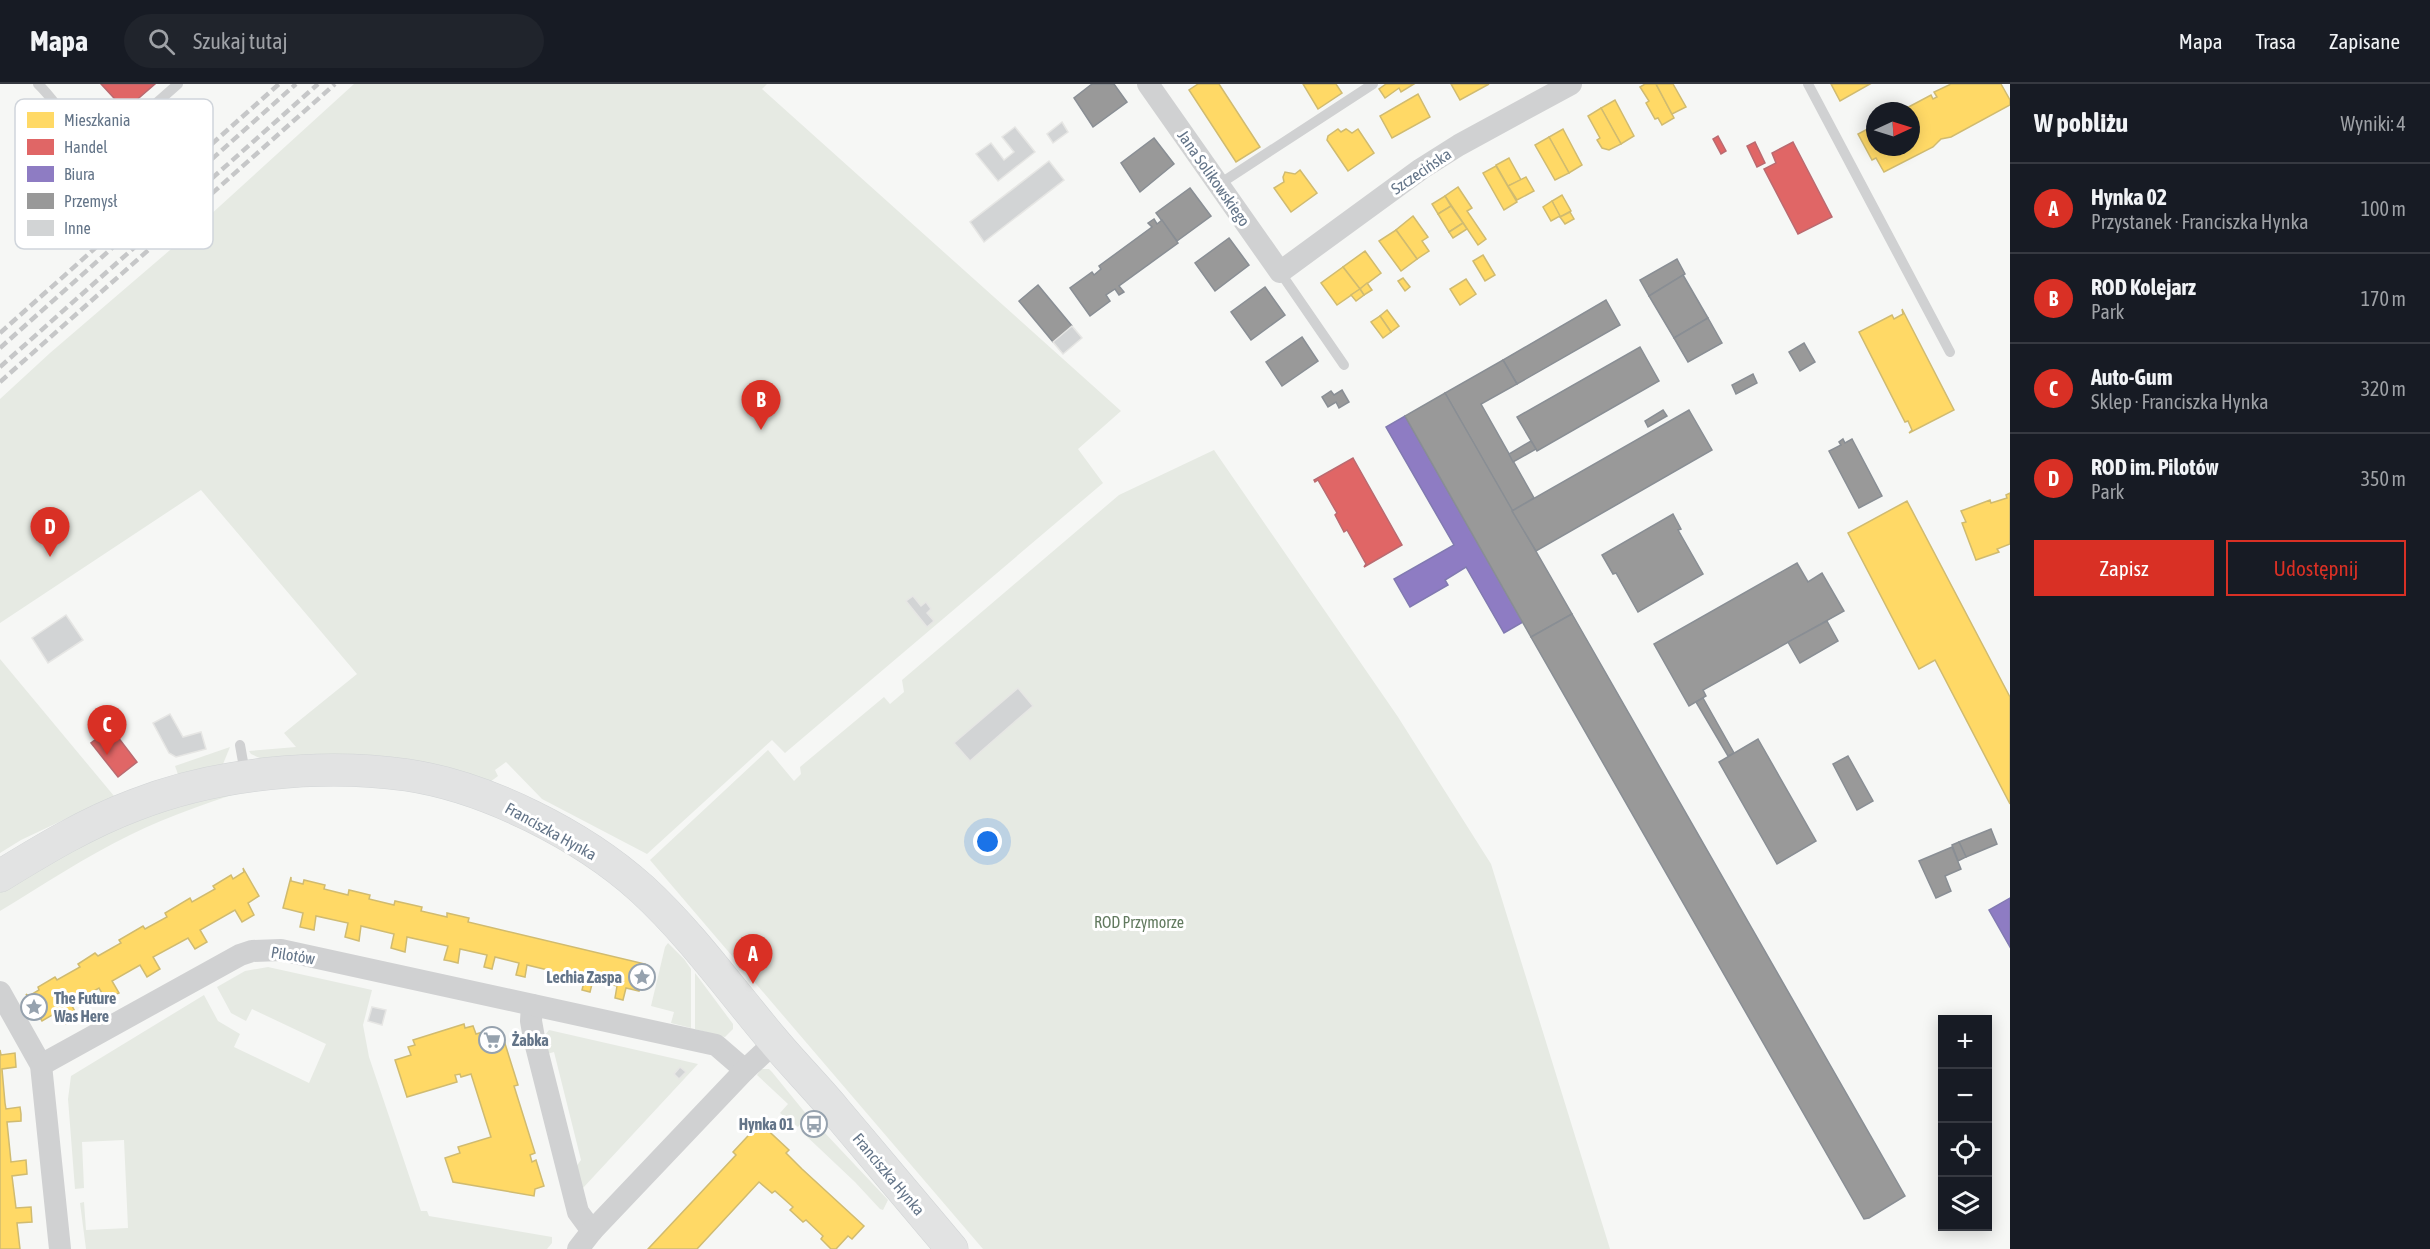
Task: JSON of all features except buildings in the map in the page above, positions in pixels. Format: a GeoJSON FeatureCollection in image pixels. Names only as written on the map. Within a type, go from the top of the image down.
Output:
{"type":"FeatureCollection","features":[{"type":"Feature","properties":{"kind":"street","name":"Jana Solikowskiego"},"geometry":{"type":"LineString","coordinates":[[1148,84],[1280,272]]}},
{"type":"Feature","properties":{"kind":"street","name":"Szczecińska"},"geometry":{"type":"LineString","coordinates":[[1280,272],[1421,169],[1459,145],[1571,84]]}},
{"type":"Feature","properties":{"kind":"street","name":"Franciszka Hynka"},"geometry":{"type":"LineString","coordinates":[[0,876],[76,830],[136,804],[196,785],[245,776],[356,771],[409,776],[468,790],[520,811],[574,841],[639,887],[695,945],[952,1249]]}},
{"type":"Feature","properties":{"kind":"street","name":"Pilotów"},"geometry":{"type":"LineString","coordinates":[[41,1065],[231,959],[252,951],[281,950],[716,1045],[745,1070]]}},
{"type":"Feature","properties":{"kind":"street"},"geometry":{"type":"LineString","coordinates":[[0,992],[41,1065],[60,1249]]}},
{"type":"Feature","properties":{"kind":"street"},"geometry":{"type":"LineString","coordinates":[[532,1005],[531,1021],[534,1038],[570,1182],[578,1212],[592,1232]]}},
{"type":"Feature","properties":{"kind":"street"},"geometry":{"type":"LineString","coordinates":[[578,1249],[745,1070],[775,1042]]}},
{"type":"Feature","properties":{"kind":"lane"},"geometry":{"type":"LineString","coordinates":[[38,84],[51,99]]}},
{"type":"Feature","properties":{"kind":"lane"},"geometry":{"type":"LineString","coordinates":[[161,99],[178,84]]}},
{"type":"Feature","properties":{"kind":"lane"},"geometry":{"type":"LineString","coordinates":[[1218,184],[1373,84]]}},
{"type":"Feature","properties":{"kind":"lane"},"geometry":{"type":"LineString","coordinates":[[1808,84],[1950,352]]}},
{"type":"Feature","properties":{"kind":"lane"},"geometry":{"type":"LineString","coordinates":[[1280,272],[1344,365]]}},
{"type":"Feature","properties":{"kind":"lane"},"geometry":{"type":"LineString","coordinates":[[240,745],[245,776]]}},
{"type":"Feature","properties":{"kind":"green space"},"geometry":{"type":"Polygon","coordinates":[[[354,84],[767,84],[762,89],[1121,411],[1078,449],[1103,483],[785,753],[772,740],[647,854],[542,799],[506,762],[495,770],[498,776],[486,785],[264,760],[249,751],[296,747],[284,733],[357,674],[201,490],[0,623],[0,399],[171,249],[213,249],[213,212],[354,84]]]}},
{"type":"Feature","properties":{"kind":"green space","name":"ROD Przymorze"},"geometry":{"type":"Polygon","coordinates":[[[1214,450],[1398,717],[1491,864],[1610,1249],[983,1249],[650,860],[768,750],[794,781],[801,774],[800,767],[884,697],[890,704],[904,692],[902,680],[1119,495],[1214,450]]]}},
{"type":"Feature","properties":{"kind":"green space"},"geometry":{"type":"Polygon","coordinates":[[[0,659],[114,796],[21,840],[0,853],[0,659]]]}},
{"type":"Feature","properties":{"kind":"green space"},"geometry":{"type":"Polygon","coordinates":[[[230,747],[223,764],[180,780],[175,766],[230,747]]]}},
{"type":"Feature","properties":{"kind":"green space"},"geometry":{"type":"Polygon","coordinates":[[[258,787],[193,808],[130,835],[80,862],[0,911],[0,890],[142,814],[258,787]]]}},
{"type":"Feature","properties":{"kind":"green space"},"geometry":{"type":"Polygon","coordinates":[[[668,943],[691,969],[691,1028],[671,1023],[674,1012],[651,1006],[665,947],[668,943]]]}},
{"type":"Feature","properties":{"kind":"green space"},"geometry":{"type":"Polygon","coordinates":[[[268,967],[372,990],[363,1025],[369,1057],[421,1211],[427,1211],[429,1216],[552,1237],[552,1243],[547,1249],[86,1249],[80,1203],[84,1202],[86,1230],[128,1228],[124,1140],[82,1142],[84,1188],[75,1189],[68,1099],[71,1076],[204,995],[218,1021],[240,1034],[234,1047],[309,1083],[326,1044],[252,1009],[246,1021],[231,1013],[217,987],[245,971],[268,967]]]}},
{"type":"Feature","properties":{"kind":"green space"},"geometry":{"type":"Polygon","coordinates":[[[695,973],[733,1024],[733,1029],[725,1037],[695,1029],[695,973]]]}},
{"type":"Feature","properties":{"kind":"green space"},"geometry":{"type":"Polygon","coordinates":[[[549,1030],[698,1064],[582,1189],[576,1167],[581,1160],[554,1052],[547,1054],[542,1039],[549,1030]]]}},
{"type":"Feature","properties":{"kind":"green space"},"geometry":{"type":"Polygon","coordinates":[[[761,1069],[769,1069],[772,1072],[807,1115],[798,1127],[780,1113],[788,1104],[757,1075],[761,1069]]]}},
{"type":"Feature","properties":{"kind":"green space"},"geometry":{"type":"Polygon","coordinates":[[[807,1123],[819,1134],[823,1131],[888,1200],[883,1210],[801,1131],[807,1123]]]}},
{"type":"Feature","properties":{"kind":"railway"},"geometry":{"type":"LineString","coordinates":[[213,143],[279,84]]}},
{"type":"Feature","properties":{"kind":"railway"},"geometry":{"type":"LineString","coordinates":[[213,158],[296,84]]}},
{"type":"Feature","properties":{"kind":"railway"},"geometry":{"type":"LineString","coordinates":[[213,177],[318,84]]}},
{"type":"Feature","properties":{"kind":"railway"},"geometry":{"type":"LineString","coordinates":[[213,193],[335,84]]}},
{"type":"Feature","properties":{"kind":"railway"},"geometry":{"type":"LineString","coordinates":[[0,333],[94,249]]}},
{"type":"Feature","properties":{"kind":"railway"},"geometry":{"type":"LineString","coordinates":[[0,348],[111,249]]}},
{"type":"Feature","properties":{"kind":"railway"},"geometry":{"type":"LineString","coordinates":[[0,367],[133,249]]}},
{"type":"Feature","properties":{"kind":"railway"},"geometry":{"type":"LineString","coordinates":[[0,382],[150,249]]}},
{"type":"Feature","properties":{"kind":"place","name":"ROD Kolejarz"},"geometry":{"type":"Point","coordinates":[761,430]}},
{"type":"Feature","properties":{"kind":"place","name":"ROD im. Pilotów"},"geometry":{"type":"Point","coordinates":[50,557]}},
{"type":"Feature","properties":{"kind":"place","name":"Auto-Gum"},"geometry":{"type":"Point","coordinates":[107,755]}},
{"type":"Feature","properties":{"kind":"place","name":"Lechia Zaspa"},"geometry":{"type":"Point","coordinates":[642,977]}},
{"type":"Feature","properties":{"kind":"place","name":"Hynka 02"},"geometry":{"type":"Point","coordinates":[753,984]}},
{"type":"Feature","properties":{"kind":"place","name":"The Future Was Here"},"geometry":{"type":"Point","coordinates":[34,1007]}},
{"type":"Feature","properties":{"kind":"place","name":"Żabka"},"geometry":{"type":"Point","coordinates":[492,1040]}},
{"type":"Feature","properties":{"kind":"place","name":"Hynka 01"},"geometry":{"type":"Point","coordinates":[814,1124]}}]}
